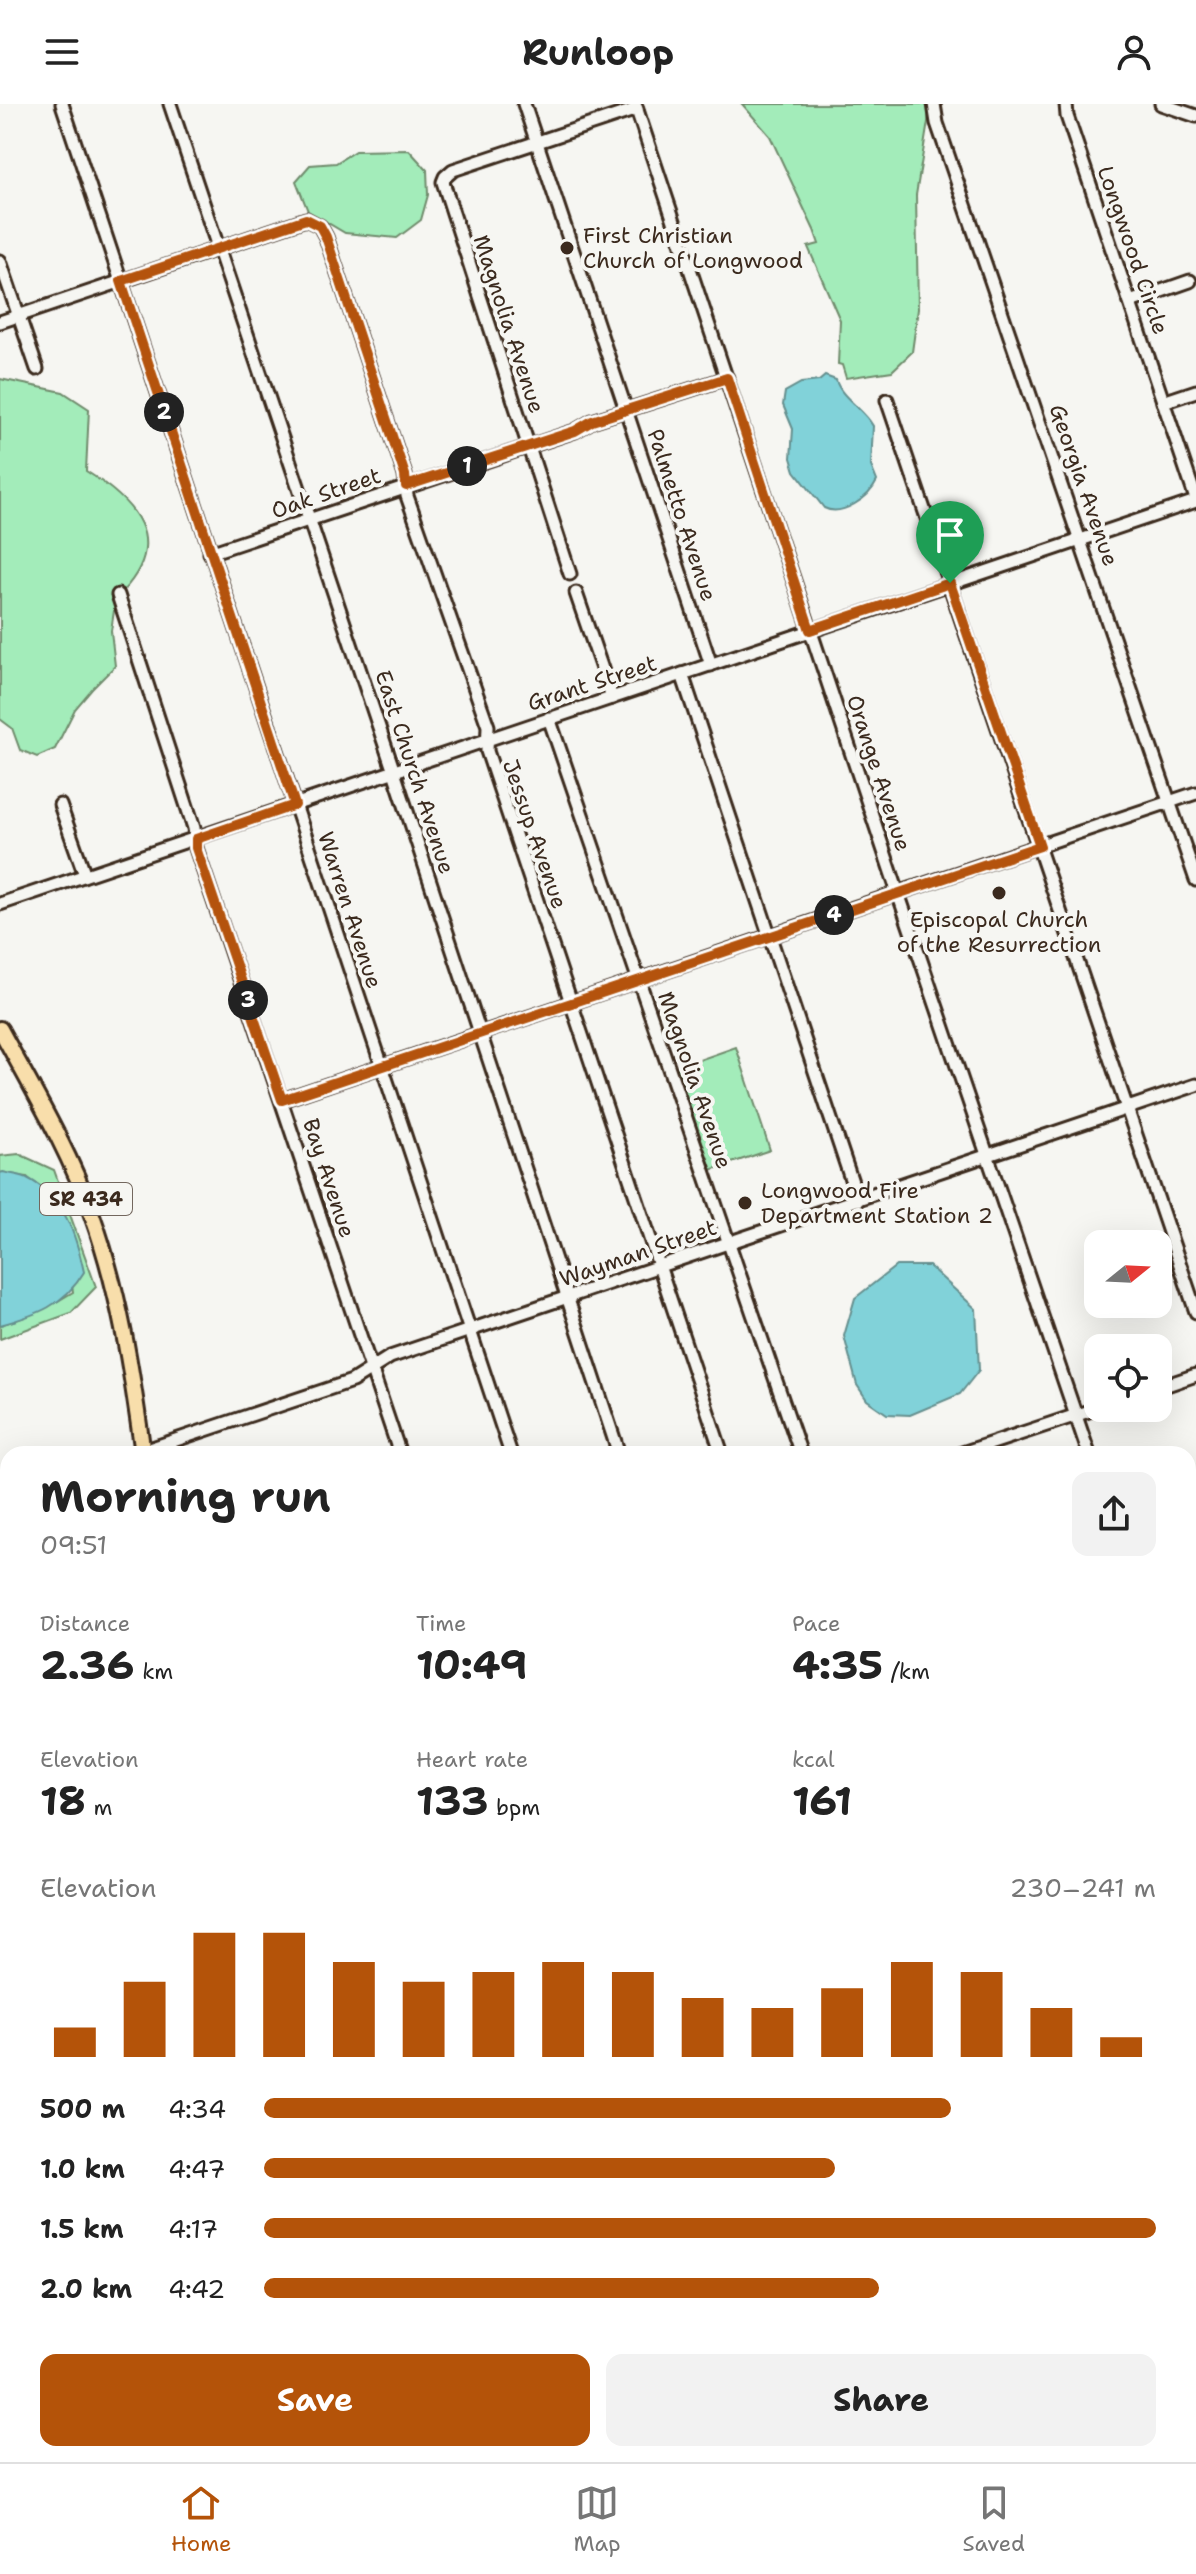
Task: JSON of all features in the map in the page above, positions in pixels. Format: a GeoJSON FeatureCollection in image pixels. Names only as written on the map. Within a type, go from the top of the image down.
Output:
{"type":"FeatureCollection","features":[{"type":"Feature","properties":{"kind":"main road","name":"SR 434"},"geometry":{"type":"LineString","coordinates":[[0,1029],[63,1146],[99,1235],[121,1312],[142,1446]]}},
{"type":"Feature","properties":{"kind":"street","name":"Warren Avenue"},"geometry":{"type":"LineString","coordinates":[[62,104],[508,1446]]}},
{"type":"Feature","properties":{"kind":"street","name":"East Church Avenue"},"geometry":{"type":"LineString","coordinates":[[170,104],[616,1446]]}},
{"type":"Feature","properties":{"kind":"street","name":"Palmetto Avenue"},"geometry":{"type":"LineString","coordinates":[[524,104],[711,665]]}},
{"type":"Feature","properties":{"kind":"street","name":"Georgia Avenue"},"geometry":{"type":"LineString","coordinates":[[934,104],[937,123],[1196,880]]}},
{"type":"Feature","properties":{"kind":"street","name":"Longwood Circle"},"geometry":{"type":"LineString","coordinates":[[1066,104],[1067,116],[1196,500]]}},
{"type":"Feature","properties":{"kind":"street"},"geometry":{"type":"LineString","coordinates":[[1161,104],[1196,116]]}},
{"type":"Feature","properties":{"kind":"street"},"geometry":{"type":"LineString","coordinates":[[537,142],[636,107]]}},
{"type":"Feature","properties":{"kind":"street","name":"Orange Avenue"},"geometry":{"type":"LineString","coordinates":[[636,107],[1086,1446]]}},
{"type":"Feature","properties":{"kind":"street","name":"Magnolia Avenue"},"geometry":{"type":"LineString","coordinates":[[537,142],[453,170],[445,177],[444,189],[570,574]]}},
{"type":"Feature","properties":{"kind":"street","name":"Jessup Avenue"},"geometry":{"type":"LineString","coordinates":[[218,247],[306,219],[320,226],[331,251],[405,475],[407,496],[488,726],[487,751],[719,1446]]}},
{"type":"Feature","properties":{"kind":"street"},"geometry":{"type":"LineString","coordinates":[[0,322],[218,247]]}},
{"type":"Feature","properties":{"kind":"street"},"geometry":{"type":"LineString","coordinates":[[0,261],[37,369]]}},
{"type":"Feature","properties":{"kind":"street"},"geometry":{"type":"LineString","coordinates":[[1130,302],[1190,281]]}},
{"type":"Feature","properties":{"kind":"street","name":"Oak Street"},"geometry":{"type":"LineString","coordinates":[[210,553],[727,378]]}},
{"type":"Feature","properties":{"kind":"street"},"geometry":{"type":"LineString","coordinates":[[1163,402],[1196,391]]}},
{"type":"Feature","properties":{"kind":"street"},"geometry":{"type":"LineString","coordinates":[[887,400],[1196,1312]]}},
{"type":"Feature","properties":{"kind":"street","name":"Grant Street"},"geometry":{"type":"LineString","coordinates":[[0,904],[1196,500]]}},
{"type":"Feature","properties":{"kind":"street"},"geometry":{"type":"LineString","coordinates":[[576,593],[612,698]]}},
{"type":"Feature","properties":{"kind":"street","name":"Bay Avenue"},"geometry":{"type":"LineString","coordinates":[[118,595],[196,839],[196,848],[397,1446]]}},
{"type":"Feature","properties":{"kind":"street"},"geometry":{"type":"LineString","coordinates":[[682,674],[858,1200]]}},
{"type":"Feature","properties":{"kind":"street","name":"Magnolia Avenue"},"geometry":{"type":"LineString","coordinates":[[549,718],[798,1446]]}},
{"type":"Feature","properties":{"kind":"street"},"geometry":{"type":"LineString","coordinates":[[282,1100],[1196,793]]}},
{"type":"Feature","properties":{"kind":"street"},"geometry":{"type":"LineString","coordinates":[[60,805],[85,875]]}},
{"type":"Feature","properties":{"kind":"street","name":"Wayman Street"},"geometry":{"type":"LineString","coordinates":[[163,1446],[352,1381],[390,1357],[1196,1085]]}},
{"type":"Feature","properties":{"kind":"street"},"geometry":{"type":"LineString","coordinates":[[1172,1383],[1196,1375]]}},
{"type":"Feature","properties":{"kind":"street"},"geometry":{"type":"LineString","coordinates":[[983,1446],[1084,1412]]}},
{"type":"Feature","properties":{"kind":"green space"},"geometry":{"type":"Polygon","coordinates":[[[742,104],[929,104],[916,195],[918,309],[912,352],[892,371],[846,378],[842,365],[838,364],[840,320],[808,247],[819,244],[814,230],[770,136],[742,104]]]}},
{"type":"Feature","properties":{"kind":"green space"},"geometry":{"type":"Polygon","coordinates":[[[409,150],[427,170],[428,195],[421,220],[397,238],[345,233],[308,211],[296,181],[310,165],[336,163],[355,151],[409,150]]]}},
{"type":"Feature","properties":{"kind":"green space"},"geometry":{"type":"Polygon","coordinates":[[[0,379],[63,392],[89,409],[86,471],[132,509],[145,539],[144,556],[137,573],[122,592],[121,589],[112,593],[115,604],[111,631],[115,666],[75,709],[55,749],[37,757],[20,750],[12,728],[0,719],[0,379]]]}},
{"type":"Feature","properties":{"kind":"green space"},"geometry":{"type":"Polygon","coordinates":[[[736,1047],[770,1150],[711,1170],[676,1068],[736,1047]]]}},
{"type":"Feature","properties":{"kind":"green space"},"geometry":{"type":"Polygon","coordinates":[[[19,1154],[54,1170],[96,1287],[71,1313],[0,1339],[0,1325],[38,1312],[73,1292],[60,1205],[27,1177],[0,1173],[0,1156],[19,1154]]]}},
{"type":"Feature","properties":{"kind":"water"},"geometry":{"type":"Polygon","coordinates":[[[825,376],[836,380],[873,426],[871,466],[877,481],[861,499],[839,510],[824,508],[795,471],[791,458],[793,429],[783,405],[785,392],[801,383],[819,381],[825,376]]]}},
{"type":"Feature","properties":{"kind":"water"},"geometry":{"type":"Polygon","coordinates":[[[0,1173],[27,1178],[40,1186],[59,1206],[77,1244],[84,1272],[68,1293],[48,1308],[0,1325],[0,1173]]]}},
{"type":"Feature","properties":{"kind":"water"},"geometry":{"type":"Polygon","coordinates":[[[896,1266],[929,1266],[976,1309],[979,1370],[960,1394],[910,1415],[887,1414],[867,1400],[857,1385],[844,1336],[855,1298],[896,1266]]]}},
{"type":"Feature","properties":{"kind":"place","name":"First Christian Church of Longwood"},"geometry":{"type":"Point","coordinates":[567,248]}},
{"type":"Feature","properties":{"kind":"place","name":"Episcopal Church of the Resurrection"},"geometry":{"type":"Point","coordinates":[999,893]}},
{"type":"Feature","properties":{"kind":"place","name":"Longwood Fire Department Station 2"},"geometry":{"type":"Point","coordinates":[745,1203]}},
{"type":"Feature","properties":{"kind":"route"},"geometry":{"type":"LineString","coordinates":[[306,219],[314,221],[326,237],[405,475],[406,486],[727,378],[810,630],[950,583],[1040,846],[282,1100],[196,848],[196,839],[295,805],[121,281],[306,219]]}}]}
